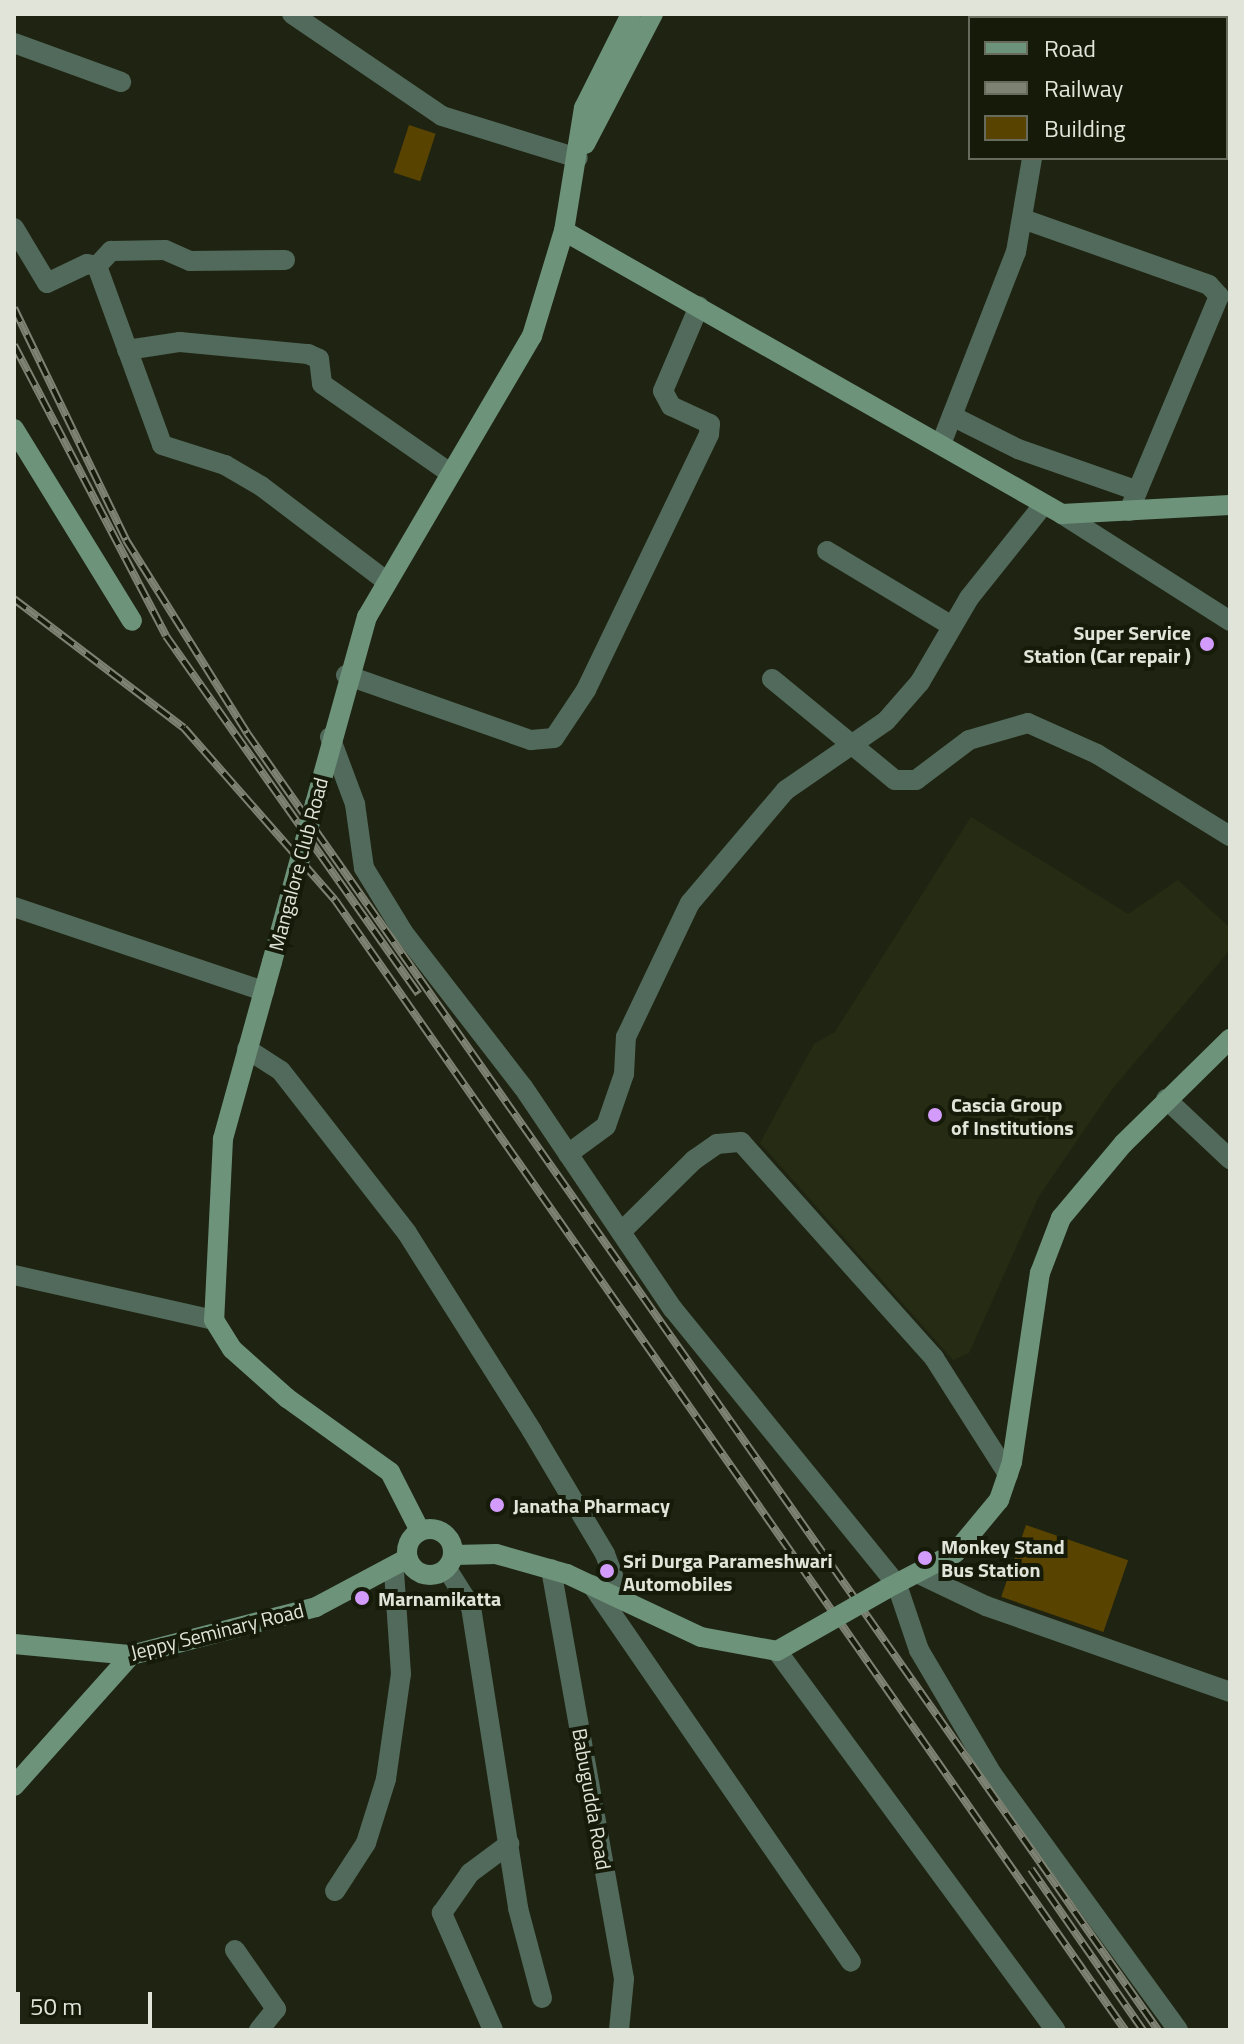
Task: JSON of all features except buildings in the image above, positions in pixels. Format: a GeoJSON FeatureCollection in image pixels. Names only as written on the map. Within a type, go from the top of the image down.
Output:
{"type":"FeatureCollection","features":[{"type":"Feature","properties":{"kind":"street"},"geometry":{"type":"LineString","coordinates":[[292,14],[442,116],[578,158]]}},
{"type":"Feature","properties":{"kind":"street","name":"Mangalore Club Road"},"geometry":{"type":"LineString","coordinates":[[214,1320],[223,1139],[315,804],[346,675],[386,581],[519,364],[564,231],[584,108],[631,14]]}},
{"type":"Feature","properties":{"kind":"street","name":"Mangalore Club Road"},"geometry":{"type":"LineString","coordinates":[[578,158],[653,14]]}},
{"type":"Feature","properties":{"kind":"street"},"geometry":{"type":"LineString","coordinates":[[14,43],[121,82]]}},
{"type":"Feature","properties":{"kind":"street"},"geometry":{"type":"LineString","coordinates":[[941,444],[1023,219],[1032,160]]}},
{"type":"Feature","properties":{"kind":"street"},"geometry":{"type":"LineString","coordinates":[[1023,219],[1209,285],[1219,296],[1135,490],[1129,511]]}},
{"type":"Feature","properties":{"kind":"street"},"geometry":{"type":"LineString","coordinates":[[14,228],[47,283],[87,264],[97,266]]}},
{"type":"Feature","properties":{"kind":"street"},"geometry":{"type":"LineString","coordinates":[[564,231],[1053,509],[1230,621]]}},
{"type":"Feature","properties":{"kind":"street"},"geometry":{"type":"LineString","coordinates":[[97,266],[111,251],[165,250],[190,261],[285,260]]}},
{"type":"Feature","properties":{"kind":"street"},"geometry":{"type":"LineString","coordinates":[[97,266],[162,445],[225,465],[261,486],[386,581]]}},
{"type":"Feature","properties":{"kind":"street"},"geometry":{"type":"LineString","coordinates":[[346,675],[531,740],[554,738],[574,715],[709,434],[710,424],[671,406],[663,391],[699,306]]}},
{"type":"Feature","properties":{"kind":"street"},"geometry":{"type":"LineString","coordinates":[[127,350],[180,342],[308,354],[319,359],[322,384],[450,473]]}},
{"type":"Feature","properties":{"kind":"street"},"geometry":{"type":"LineString","coordinates":[[952,416],[1018,449],[1135,490]]}},
{"type":"Feature","properties":{"kind":"street"},"geometry":{"type":"LineString","coordinates":[[14,429],[132,621]]}},
{"type":"Feature","properties":{"kind":"street"},"geometry":{"type":"LineString","coordinates":[[1053,509],[1129,511],[1230,505]]}},
{"type":"Feature","properties":{"kind":"street"},"geometry":{"type":"LineString","coordinates":[[568,1154],[606,1126],[626,1037],[690,903],[786,790],[851,741],[886,721],[952,626],[1053,509]]}},
{"type":"Feature","properties":{"kind":"street"},"geometry":{"type":"LineString","coordinates":[[827,551],[952,626]]}},
{"type":"Feature","properties":{"kind":"street"},"geometry":{"type":"LineString","coordinates":[[772,679],[895,780],[916,780],[969,740],[1028,723],[1097,754],[1230,836]]}},
{"type":"Feature","properties":{"kind":"street"},"geometry":{"type":"LineString","coordinates":[[330,737],[355,804],[364,868],[739,1394],[892,1587],[919,1650],[992,1774],[1178,2030]]}},
{"type":"Feature","properties":{"kind":"street"},"geometry":{"type":"LineString","coordinates":[[14,907],[264,991]]}},
{"type":"Feature","properties":{"kind":"street"},"geometry":{"type":"LineString","coordinates":[[401,1564],[422,1573],[450,1562],[496,1554],[551,1569],[592,1585],[701,1637],[777,1651],[892,1587],[921,1575],[980,1528],[1008,1474],[1040,1273],[1061,1218],[1227,1035]]}},
{"type":"Feature","properties":{"kind":"street"},"geometry":{"type":"LineString","coordinates":[[247,1049],[281,1071],[407,1233],[548,1458],[621,1597]]}},
{"type":"Feature","properties":{"kind":"street"},"geometry":{"type":"LineString","coordinates":[[1166,1099],[1230,1159]]}},
{"type":"Feature","properties":{"kind":"street"},"geometry":{"type":"LineString","coordinates":[[621,1232],[694,1160],[717,1144],[741,1142],[934,1358],[1008,1474]]}},
{"type":"Feature","properties":{"kind":"street"},"geometry":{"type":"LineString","coordinates":[[14,1275],[214,1320],[232,1349],[287,1398],[390,1472],[420,1531]]}},
{"type":"Feature","properties":{"kind":"street"},"geometry":{"type":"LineString","coordinates":[[420,1531],[446,1534],[450,1562],[471,1607],[509,1844],[542,1998]]}},
{"type":"Feature","properties":{"kind":"street"},"geometry":{"type":"LineString","coordinates":[[335,1891],[366,1843],[386,1779],[401,1660],[401,1564],[420,1531]]}},
{"type":"Feature","properties":{"kind":"street","name":"Jeppy Seminary Road"},"geometry":{"type":"LineString","coordinates":[[14,1644],[131,1655],[316,1607],[401,1564]]}},
{"type":"Feature","properties":{"kind":"street","name":"Babugudda Road"},"geometry":{"type":"LineString","coordinates":[[551,1569],[624,1979],[619,2030]]}},
{"type":"Feature","properties":{"kind":"street"},"geometry":{"type":"LineString","coordinates":[[921,1575],[986,1606],[1230,1692]]}},
{"type":"Feature","properties":{"kind":"street"},"geometry":{"type":"LineString","coordinates":[[592,1585],[851,1962]]}},
{"type":"Feature","properties":{"kind":"street"},"geometry":{"type":"LineString","coordinates":[[777,1651],[1055,2030]]}},
{"type":"Feature","properties":{"kind":"street"},"geometry":{"type":"LineString","coordinates":[[14,1786],[131,1655]]}},
{"type":"Feature","properties":{"kind":"street"},"geometry":{"type":"LineString","coordinates":[[493,2030],[442,1913],[470,1873],[509,1844]]}},
{"type":"Feature","properties":{"kind":"street"},"geometry":{"type":"LineString","coordinates":[[235,1950],[276,2009],[259,2030]]}},
{"type":"Feature","properties":{"kind":"shaded area"},"geometry":{"type":"Polygon","coordinates":[[[1140,14],[1230,14],[1230,89],[1228,16],[1140,14]]]}},
{"type":"Feature","properties":{"kind":"shaded area","name":"Cascia Group of Institutions"},"geometry":{"type":"Polygon","coordinates":[[[971,817],[1128,914],[1178,880],[1230,928],[1230,950],[1113,1088],[1039,1196],[969,1353],[953,1360],[760,1143],[814,1044],[835,1032],[971,817]]]}},
{"type":"Feature","properties":{"kind":"railway"},"geometry":{"type":"LineString","coordinates":[[14,308],[126,540],[247,733],[1158,2030]]}},
{"type":"Feature","properties":{"kind":"railway"},"geometry":{"type":"LineString","coordinates":[[14,345],[166,636],[419,994]]}},
{"type":"Feature","properties":{"kind":"railway"},"geometry":{"type":"LineString","coordinates":[[14,599],[184,728],[335,900],[1125,2030]]}},
{"type":"Feature","properties":{"kind":"railway"},"geometry":{"type":"LineString","coordinates":[[1031,1869],[1143,2030]]}},
{"type":"Feature","properties":{"kind":"place","name":"Super Service Station (Car repair )"},"geometry":{"type":"Point","coordinates":[1207,644]}},
{"type":"Feature","properties":{"kind":"place","name":"Cascia Group of Institutions"},"geometry":{"type":"Point","coordinates":[935,1115]}},
{"type":"Feature","properties":{"kind":"place","name":"Janatha Pharmacy"},"geometry":{"type":"Point","coordinates":[497,1505]}},
{"type":"Feature","properties":{"kind":"place","name":"Monkey Stand Bus Station"},"geometry":{"type":"Point","coordinates":[925,1558]}},
{"type":"Feature","properties":{"kind":"place","name":"Sri Durga Parameshwari Automobiles"},"geometry":{"type":"Point","coordinates":[607,1571]}},
{"type":"Feature","properties":{"kind":"place","name":"Marnamikatta"},"geometry":{"type":"Point","coordinates":[362,1598]}}]}
